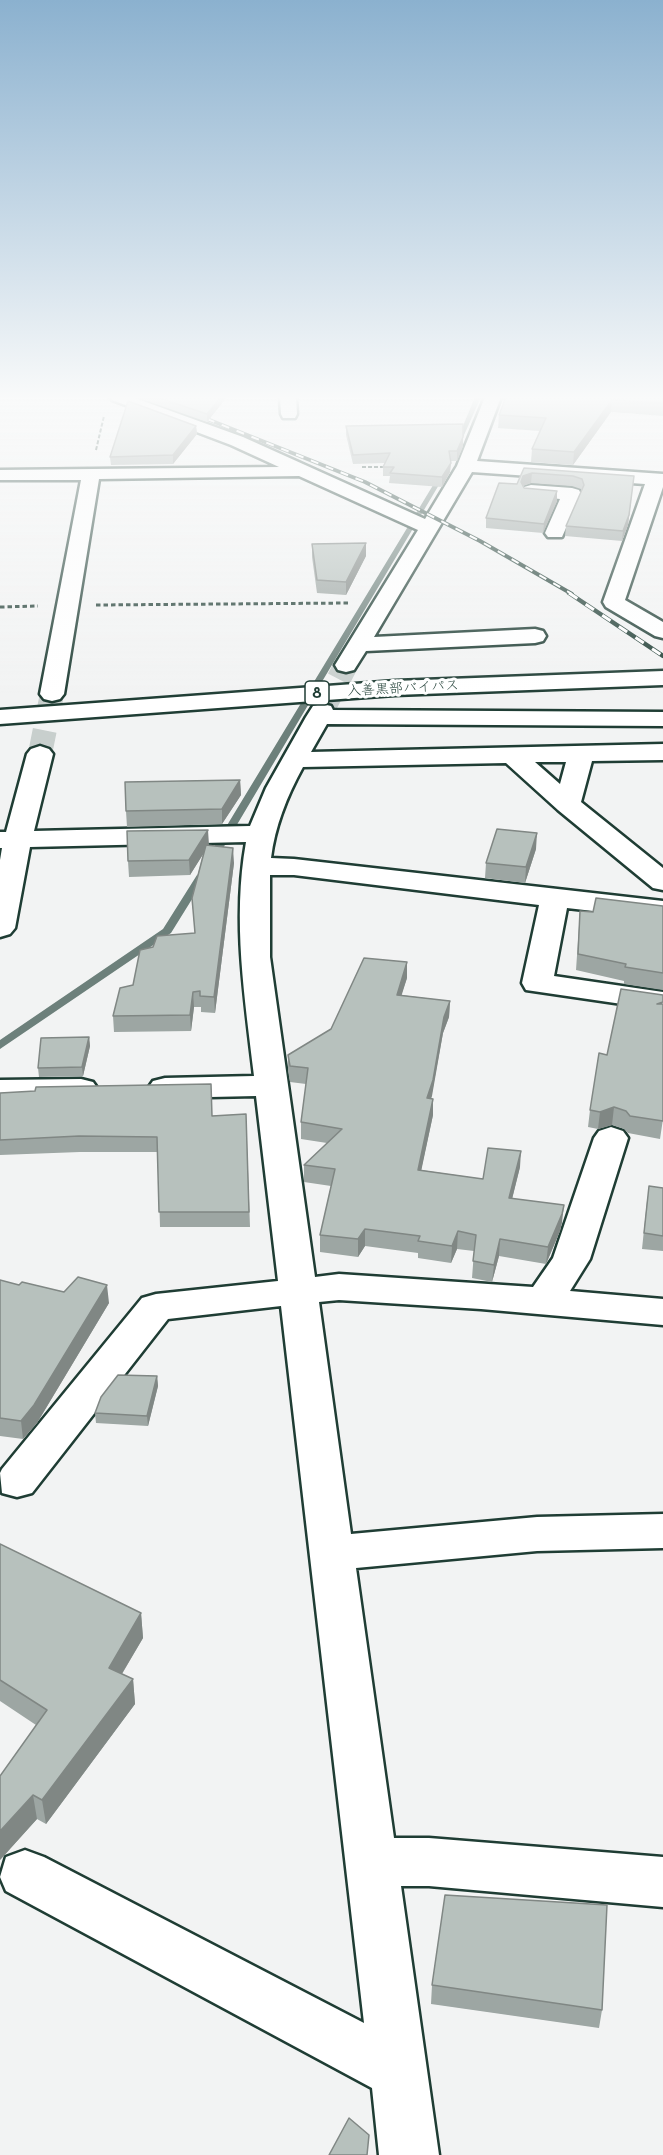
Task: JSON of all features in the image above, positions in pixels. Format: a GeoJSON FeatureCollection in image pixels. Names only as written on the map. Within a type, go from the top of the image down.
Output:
{"type":"FeatureCollection","features":[{"type":"Feature","properties":{"kind":"main road"},"geometry":{"type":"LineString","coordinates":[[52,694],[87,498]]}},
{"type":"Feature","properties":{"kind":"main road"},"geometry":{"type":"LineString","coordinates":[[360,498],[429,528]]}},
{"type":"Feature","properties":{"kind":"main road"},"geometry":{"type":"LineString","coordinates":[[346,665],[447,498]]}},
{"type":"Feature","properties":{"kind":"main road"},"geometry":{"type":"LineString","coordinates":[[555,533],[570,498]]}},
{"type":"Feature","properties":{"kind":"main road"},"geometry":{"type":"LineString","coordinates":[[653,498],[614,602],[663,631]]}},
{"type":"Feature","properties":{"kind":"main road"},"geometry":{"type":"LineString","coordinates":[[358,645],[535,636]]}},
{"type":"Feature","properties":{"kind":"main road","name":"入善黒部バイパス"},"geometry":{"type":"LineString","coordinates":[[0,717],[395,688],[663,678]]}},
{"type":"Feature","properties":{"kind":"main road"},"geometry":{"type":"LineString","coordinates":[[409,2155],[255,957],[256,866],[262,834],[294,760],[320,714],[663,719]]}},
{"type":"Feature","properties":{"kind":"main road"},"geometry":{"type":"LineString","coordinates":[[294,760],[663,752]]}},
{"type":"Feature","properties":{"kind":"main road"},"geometry":{"type":"LineString","coordinates":[[0,928],[9,840],[40,754]]}},
{"type":"Feature","properties":{"kind":"main road"},"geometry":{"type":"LineString","coordinates":[[567,804],[580,754]]}},
{"type":"Feature","properties":{"kind":"main road"},"geometry":{"type":"LineString","coordinates":[[512,755],[567,804],[663,882]]}},
{"type":"Feature","properties":{"kind":"main road"},"geometry":{"type":"LineString","coordinates":[[9,840],[262,834]]}},
{"type":"Feature","properties":{"kind":"main road"},"geometry":{"type":"LineString","coordinates":[[256,866],[294,867],[663,909]]}},
{"type":"Feature","properties":{"kind":"main road"},"geometry":{"type":"LineString","coordinates":[[555,898],[537,983],[663,1000]]}},
{"type":"Feature","properties":{"kind":"main road"},"geometry":{"type":"LineString","coordinates":[[0,1090],[272,1086]]}},
{"type":"Feature","properties":{"kind":"main road"},"geometry":{"type":"LineString","coordinates":[[543,1302],[571,1259],[611,1138]]}},
{"type":"Feature","properties":{"kind":"main road"},"geometry":{"type":"LineString","coordinates":[[17,1481],[156,1307],[339,1287],[663,1312]]}},
{"type":"Feature","properties":{"kind":"main road"},"geometry":{"type":"LineString","coordinates":[[332,1553],[537,1534],[663,1531]]}},
{"type":"Feature","properties":{"kind":"main road"},"geometry":{"type":"LineString","coordinates":[[370,1862],[429,1863],[663,1882]]}},
{"type":"Feature","properties":{"kind":"main road"},"geometry":{"type":"LineString","coordinates":[[25,1874],[398,2072]]}},
{"type":"Feature","properties":{"kind":"path"},"geometry":{"type":"LineString","coordinates":[[0,607],[384,603]]}},
{"type":"Feature","properties":{"kind":"building"},"geometry":{"type":"Polygon","coordinates":[[[494,498],[554,498],[544,524],[486,518],[494,498]]]}},
{"type":"Feature","properties":{"kind":"building"},"geometry":{"type":"Polygon","coordinates":[[[578,498],[631,498],[629,515],[623,531],[566,526],[578,498]]]}},
{"type":"Feature","properties":{"kind":"building"},"geometry":{"type":"Polygon","coordinates":[[[366,543],[346,582],[317,580],[312,544],[366,543]]]}},
{"type":"Feature","properties":{"kind":"building"},"geometry":{"type":"Polygon","coordinates":[[[240,780],[222,809],[126,811],[125,782],[240,780]]]}},
{"type":"Feature","properties":{"kind":"building"},"geometry":{"type":"Polygon","coordinates":[[[497,829],[537,833],[526,867],[486,863],[497,829]]]}},
{"type":"Feature","properties":{"kind":"building"},"geometry":{"type":"Polygon","coordinates":[[[208,830],[189,860],[128,861],[127,831],[208,830]]]}},
{"type":"Feature","properties":{"kind":"building"},"geometry":{"type":"Polygon","coordinates":[[[206,845],[233,848],[214,997],[200,996],[200,991],[193,992],[190,1015],[113,1016],[120,988],[133,985],[140,950],[153,947],[157,936],[195,933],[192,898],[206,845]]]}},
{"type":"Feature","properties":{"kind":"building"},"geometry":{"type":"Polygon","coordinates":[[[596,898],[663,906],[663,973],[625,967],[626,964],[578,954],[580,911],[593,912],[596,898]]]}},
{"type":"Feature","properties":{"kind":"building"},"geometry":{"type":"Polygon","coordinates":[[[364,958],[407,962],[397,995],[450,1001],[444,1017],[433,1080],[427,1098],[433,1099],[418,1170],[483,1179],[488,1148],[521,1151],[509,1198],[564,1205],[548,1247],[500,1239],[494,1265],[473,1261],[476,1235],[458,1231],[452,1246],[418,1241],[420,1236],[365,1229],[358,1239],[320,1235],[335,1169],[304,1165],[342,1129],[301,1122],[308,1068],[290,1066],[288,1055],[331,1029],[364,958]]]}},
{"type":"Feature","properties":{"kind":"building"},"geometry":{"type":"Polygon","coordinates":[[[621,989],[663,995],[663,1002],[657,1004],[663,1004],[663,1121],[630,1116],[626,1111],[614,1107],[600,1112],[590,1110],[599,1053],[607,1055],[621,989]]]}},
{"type":"Feature","properties":{"kind":"building"},"geometry":{"type":"Polygon","coordinates":[[[89,1037],[82,1067],[38,1068],[41,1038],[89,1037]]]}},
{"type":"Feature","properties":{"kind":"building"},"geometry":{"type":"Polygon","coordinates":[[[211,1084],[212,1116],[246,1114],[249,1212],[159,1212],[157,1137],[79,1136],[0,1140],[0,1093],[35,1091],[36,1087],[211,1084]]]}},
{"type":"Feature","properties":{"kind":"building"},"geometry":{"type":"Polygon","coordinates":[[[649,1186],[663,1188],[663,1236],[644,1233],[649,1186]]]}},
{"type":"Feature","properties":{"kind":"building"},"geometry":{"type":"Polygon","coordinates":[[[78,1277],[107,1285],[34,1405],[21,1421],[0,1418],[0,1280],[19,1285],[22,1282],[64,1292],[78,1277]]]}},
{"type":"Feature","properties":{"kind":"building"},"geometry":{"type":"Polygon","coordinates":[[[118,1375],[157,1376],[147,1416],[95,1413],[101,1397],[118,1375]]]}},
{"type":"Feature","properties":{"kind":"building"},"geometry":{"type":"Polygon","coordinates":[[[0,1544],[141,1613],[109,1668],[133,1679],[42,1800],[33,1795],[0,1831],[0,1776],[47,1710],[0,1680],[0,1544]]]}},
{"type":"Feature","properties":{"kind":"building"},"geometry":{"type":"Polygon","coordinates":[[[445,1895],[607,1905],[602,2010],[432,1985],[445,1895]]]}},
{"type":"Feature","properties":{"kind":"building"},"geometry":{"type":"Polygon","coordinates":[[[349,2118],[369,2135],[367,2155],[329,2155],[349,2118]]]}},
{"type":"Feature","properties":{"kind":"waterway"},"geometry":{"type":"LineString","coordinates":[[211,860],[428,498]]}},
{"type":"Feature","properties":{"kind":"waterway"},"geometry":{"type":"LineString","coordinates":[[0,1045],[167,931],[202,875]]}},
{"type":"Feature","properties":{"kind":"tunnel"},"geometry":{"type":"LineString","coordinates":[[322,711],[346,665]]}},
{"type":"Feature","properties":{"kind":"tunnel"},"geometry":{"type":"LineString","coordinates":[[40,754],[52,694]]}},
{"type":"Feature","properties":{"kind":"railway"},"geometry":{"type":"LineString","coordinates":[[395,498],[480,541],[572,594]]}},
{"type":"Feature","properties":{"kind":"railway"},"geometry":{"type":"LineString","coordinates":[[569,593],[663,656]]}}]}
